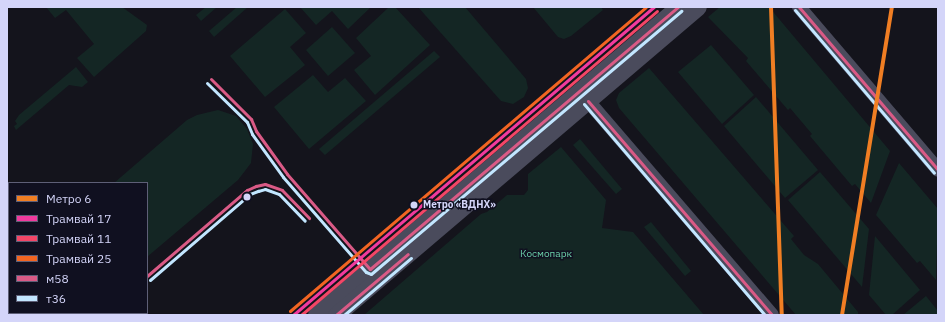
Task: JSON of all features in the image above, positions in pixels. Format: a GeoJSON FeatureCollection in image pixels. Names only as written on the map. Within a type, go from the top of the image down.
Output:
{"type":"FeatureCollection","features":[{"type":"Feature","properties":{"kind":"street"},"geometry":{"type":"LineString","coordinates":[[336,315],[584,96],[678,7]]}},
{"type":"Feature","properties":{"kind":"street"},"geometry":{"type":"LineString","coordinates":[[316,315],[584,96],[698,7]]}},
{"type":"Feature","properties":{"kind":"street"},"geometry":{"type":"LineString","coordinates":[[799,7],[938,170]]}},
{"type":"Feature","properties":{"kind":"street"},"geometry":{"type":"LineString","coordinates":[[584,96],[772,315]]}},
{"type":"Feature","properties":{"kind":"green space"},"geometry":{"type":"Polygon","coordinates":[[[46,7],[122,7],[147,25],[146,31],[94,77],[77,58],[94,44],[66,10],[55,18],[46,7]]]}},
{"type":"Feature","properties":{"kind":"green space"},"geometry":{"type":"Polygon","coordinates":[[[206,7],[217,7],[201,21],[196,15],[206,7]]]}},
{"type":"Feature","properties":{"kind":"green space"},"geometry":{"type":"Polygon","coordinates":[[[237,7],[248,7],[214,37],[209,31],[237,7]]]}},
{"type":"Feature","properties":{"kind":"green space"},"geometry":{"type":"Polygon","coordinates":[[[300,7],[371,7],[348,29],[332,11],[316,25],[300,7]]]}},
{"type":"Feature","properties":{"kind":"green space"},"geometry":{"type":"Polygon","coordinates":[[[389,7],[395,7],[430,45],[375,95],[354,70],[371,56],[356,38],[389,7]]]}},
{"type":"Feature","properties":{"kind":"green space"},"geometry":{"type":"Polygon","coordinates":[[[418,7],[465,7],[526,79],[528,88],[524,97],[513,104],[501,101],[418,7]]]}},
{"type":"Feature","properties":{"kind":"green space"},"geometry":{"type":"Polygon","coordinates":[[[533,7],[601,7],[603,10],[571,36],[564,39],[558,37],[533,7]]]}},
{"type":"Feature","properties":{"kind":"green space"},"geometry":{"type":"Polygon","coordinates":[[[720,7],[769,7],[890,151],[871,203],[855,184],[852,186],[810,136],[812,134],[790,108],[788,110],[746,61],[748,58],[708,17],[720,7]]]}},
{"type":"Feature","properties":{"kind":"green space"},"geometry":{"type":"Polygon","coordinates":[[[285,9],[306,33],[290,47],[305,65],[265,97],[230,56],[285,9]]]}},
{"type":"Feature","properties":{"kind":"green space"},"geometry":{"type":"Polygon","coordinates":[[[332,27],[355,53],[328,76],[306,50],[332,27]]]}},
{"type":"Feature","properties":{"kind":"green space"},"geometry":{"type":"Polygon","coordinates":[[[711,45],[754,95],[722,124],[678,72],[711,45]]]}},
{"type":"Feature","properties":{"kind":"green space"},"geometry":{"type":"Polygon","coordinates":[[[434,51],[440,57],[325,155],[319,149],[434,51]]]}},
{"type":"Feature","properties":{"kind":"green space"},"geometry":{"type":"Polygon","coordinates":[[[76,67],[88,82],[82,87],[69,85],[16,130],[14,126],[17,124],[15,121],[19,115],[76,67]]]}},
{"type":"Feature","properties":{"kind":"green space"},"geometry":{"type":"Polygon","coordinates":[[[649,68],[794,236],[791,239],[804,255],[818,264],[858,312],[858,315],[796,315],[619,108],[616,100],[619,93],[649,68]]]}},
{"type":"Feature","properties":{"kind":"green space"},"geometry":{"type":"Polygon","coordinates":[[[313,75],[328,92],[345,78],[366,101],[309,149],[274,107],[313,75]]]}},
{"type":"Feature","properties":{"kind":"green space"},"geometry":{"type":"Polygon","coordinates":[[[756,97],[818,170],[785,198],[724,126],[756,97]]]}},
{"type":"Feature","properties":{"kind":"green space"},"geometry":{"type":"Polygon","coordinates":[[[218,110],[236,116],[247,129],[253,144],[251,163],[238,180],[148,256],[148,182],[115,182],[187,120],[197,115],[218,110]]]}},
{"type":"Feature","properties":{"kind":"green space"},"geometry":{"type":"Polygon","coordinates":[[[580,139],[622,189],[616,194],[573,145],[580,139]]]}},
{"type":"Feature","properties":{"kind":"green space","name":"Космопарк"},"geometry":{"type":"Polygon","coordinates":[[[561,147],[606,200],[602,228],[633,232],[704,315],[364,315],[481,214],[487,212],[507,195],[524,195],[528,190],[528,174],[561,147]]]}},
{"type":"Feature","properties":{"kind":"green space"},"geometry":{"type":"Polygon","coordinates":[[[899,163],[938,209],[936,280],[920,261],[917,263],[876,215],[899,163]]]}},
{"type":"Feature","properties":{"kind":"green space"},"geometry":{"type":"Polygon","coordinates":[[[820,172],[869,229],[862,287],[788,200],[820,172]]]}},
{"type":"Feature","properties":{"kind":"green space"},"geometry":{"type":"Polygon","coordinates":[[[651,222],[691,271],[685,276],[644,227],[651,222]]]}},
{"type":"Feature","properties":{"kind":"green space"},"geometry":{"type":"Polygon","coordinates":[[[875,236],[920,290],[892,315],[886,315],[869,295],[875,236]]]}},
{"type":"Feature","properties":{"kind":"green space"},"geometry":{"type":"Polygon","coordinates":[[[8,294],[8,314],[44,314],[7,315],[8,294]]]}},
{"type":"Feature","properties":{"kind":"green space"},"geometry":{"type":"Polygon","coordinates":[[[926,296],[938,311],[938,315],[903,315],[926,296]]]}},
{"type":"Feature","properties":{"kind":"metro line","name":"6"},"geometry":{"type":"LineString","coordinates":[[771,7],[782,315]]}},
{"type":"Feature","properties":{"kind":"metro line","name":"6"},"geometry":{"type":"LineString","coordinates":[[842,315],[892,7]]}},
{"type":"Feature","properties":{"kind":"tram line","name":"25"},"geometry":{"type":"LineString","coordinates":[[290,311],[646,7]]}},
{"type":"Feature","properties":{"kind":"tram line","name":"17"},"geometry":{"type":"LineString","coordinates":[[293,315],[654,7]]}},
{"type":"Feature","properties":{"kind":"tram line","name":"11"},"geometry":{"type":"LineString","coordinates":[[301,315],[657,11]]}},
{"type":"Feature","properties":{"kind":"transit line","name":"м58"},"geometry":{"type":"LineString","coordinates":[[211,79],[251,119],[256,131],[287,174],[370,269],[678,7]]}},
{"type":"Feature","properties":{"kind":"transit line","name":"м58"},"geometry":{"type":"LineString","coordinates":[[799,7],[938,170]]}},
{"type":"Feature","properties":{"kind":"transit line","name":"т36"},"geometry":{"type":"LineString","coordinates":[[795,10],[934,173]]}},
{"type":"Feature","properties":{"kind":"transit line","name":"т36"},"geometry":{"type":"LineString","coordinates":[[207,83],[247,122],[252,134],[283,177],[366,272],[371,274],[681,11]]}},
{"type":"Feature","properties":{"kind":"transit line","name":"м58"},"geometry":{"type":"LineString","coordinates":[[588,101],[772,315]]}},
{"type":"Feature","properties":{"kind":"transit line","name":"т36"},"geometry":{"type":"LineString","coordinates":[[584,104],[765,315]]}},
{"type":"Feature","properties":{"kind":"transit line","name":"м58"},"geometry":{"type":"LineString","coordinates":[[148,275],[247,190],[256,186],[265,184],[282,190],[309,218]]}},
{"type":"Feature","properties":{"kind":"transit line","name":"т36"},"geometry":{"type":"LineString","coordinates":[[150,280],[250,194],[265,189],[279,194],[305,221]]}},
{"type":"Feature","properties":{"kind":"transit line","name":"м58"},"geometry":{"type":"LineString","coordinates":[[336,315],[408,254]]}},
{"type":"Feature","properties":{"kind":"transit line","name":"т36"},"geometry":{"type":"LineString","coordinates":[[344,315],[411,258]]}},
{"type":"Feature","properties":{"kind":"place","name":"Метро «ВДНХ»"},"geometry":{"type":"Point","coordinates":[414,205]}}]}
